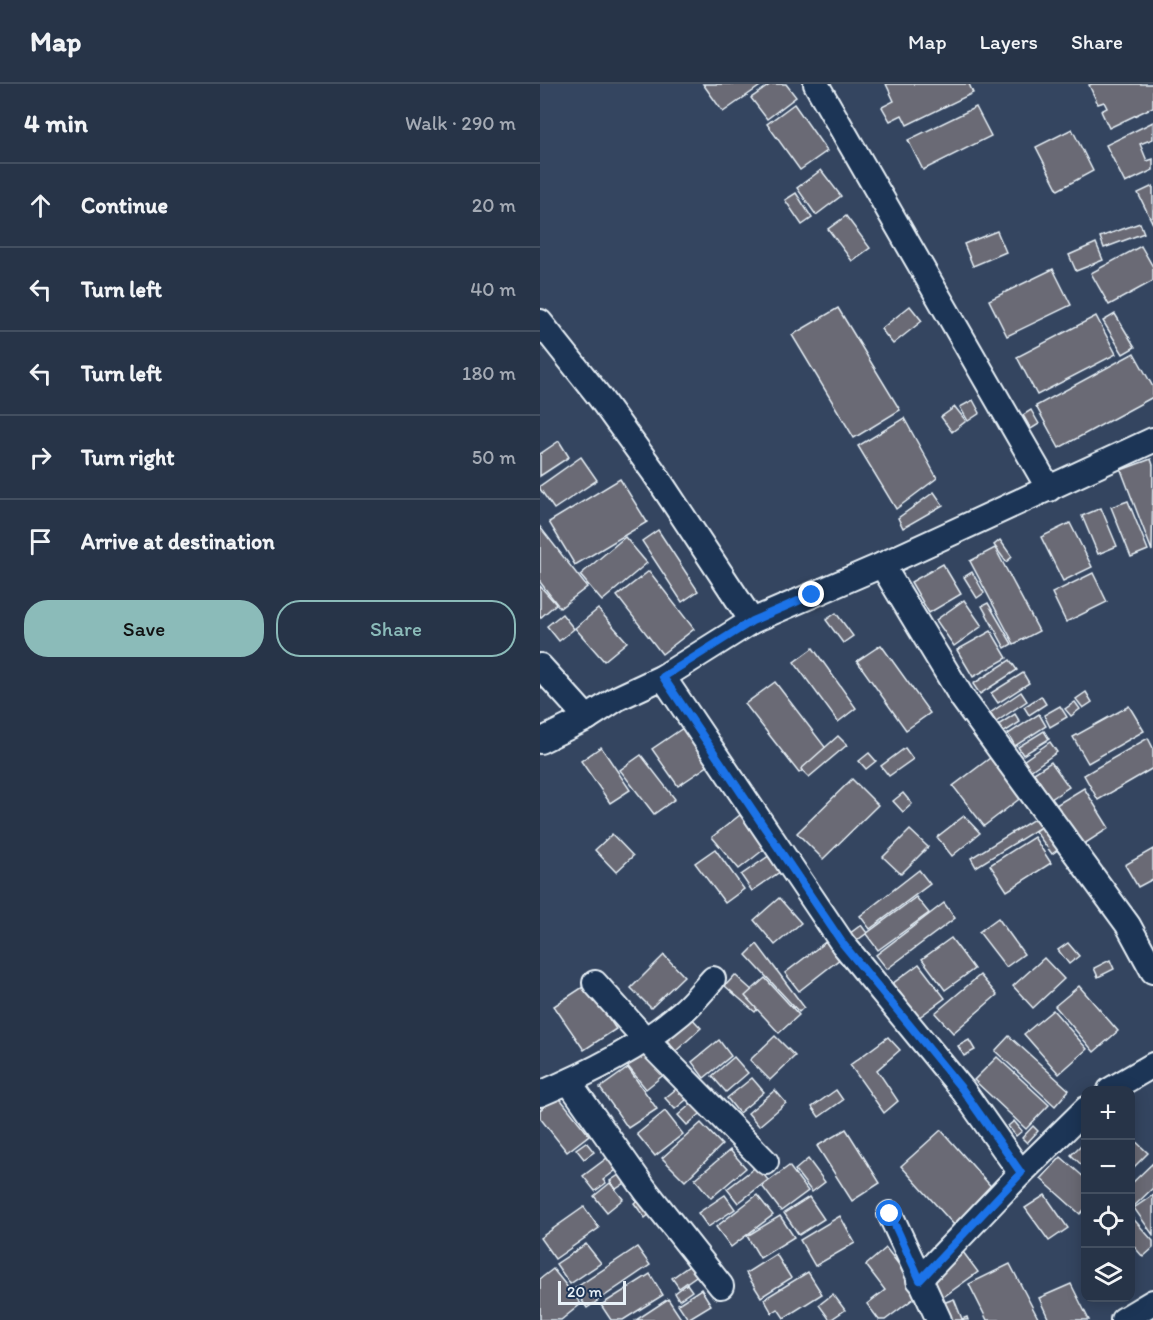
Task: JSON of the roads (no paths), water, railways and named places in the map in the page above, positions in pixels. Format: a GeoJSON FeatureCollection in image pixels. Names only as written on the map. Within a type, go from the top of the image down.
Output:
{"type":"FeatureCollection","features":[{"type":"Feature","properties":{"kind":"street"},"geometry":{"type":"LineString","coordinates":[[816,84],[1049,489]]}},
{"type":"Feature","properties":{"kind":"street"},"geometry":{"type":"LineString","coordinates":[[540,322],[598,395],[653,471],[752,621]]}},
{"type":"Feature","properties":{"kind":"street"},"geometry":{"type":"LineString","coordinates":[[540,741],[587,718],[618,698],[663,677],[752,621],[882,565],[1153,440]]}},
{"type":"Feature","properties":{"kind":"street"},"geometry":{"type":"LineString","coordinates":[[882,565],[963,699],[1128,925],[1153,971]]}},
{"type":"Feature","properties":{"kind":"street"},"geometry":{"type":"LineString","coordinates":[[540,666],[587,718]]}},
{"type":"Feature","properties":{"kind":"street"},"geometry":{"type":"LineString","coordinates":[[663,677],[843,944],[962,1089],[1021,1173]]}},
{"type":"Feature","properties":{"kind":"street"},"geometry":{"type":"LineString","coordinates":[[540,1094],[569,1082],[646,1040],[683,1012],[713,979]]}},
{"type":"Feature","properties":{"kind":"street"},"geometry":{"type":"LineString","coordinates":[[595,983],[646,1040],[766,1162]]}},
{"type":"Feature","properties":{"kind":"street"},"geometry":{"type":"LineString","coordinates":[[1117,1086],[1153,1065]]}},
{"type":"Feature","properties":{"kind":"street"},"geometry":{"type":"LineString","coordinates":[[569,1082],[646,1191],[721,1286]]}},
{"type":"Feature","properties":{"kind":"street"},"geometry":{"type":"LineString","coordinates":[[920,1280],[1021,1173],[1081,1114]]}},
{"type":"Feature","properties":{"kind":"street"},"geometry":{"type":"LineString","coordinates":[[890,1214],[939,1320]]}},
{"type":"Feature","properties":{"kind":"street"},"geometry":{"type":"LineString","coordinates":[[1123,1320],[1153,1302]]}}]}
